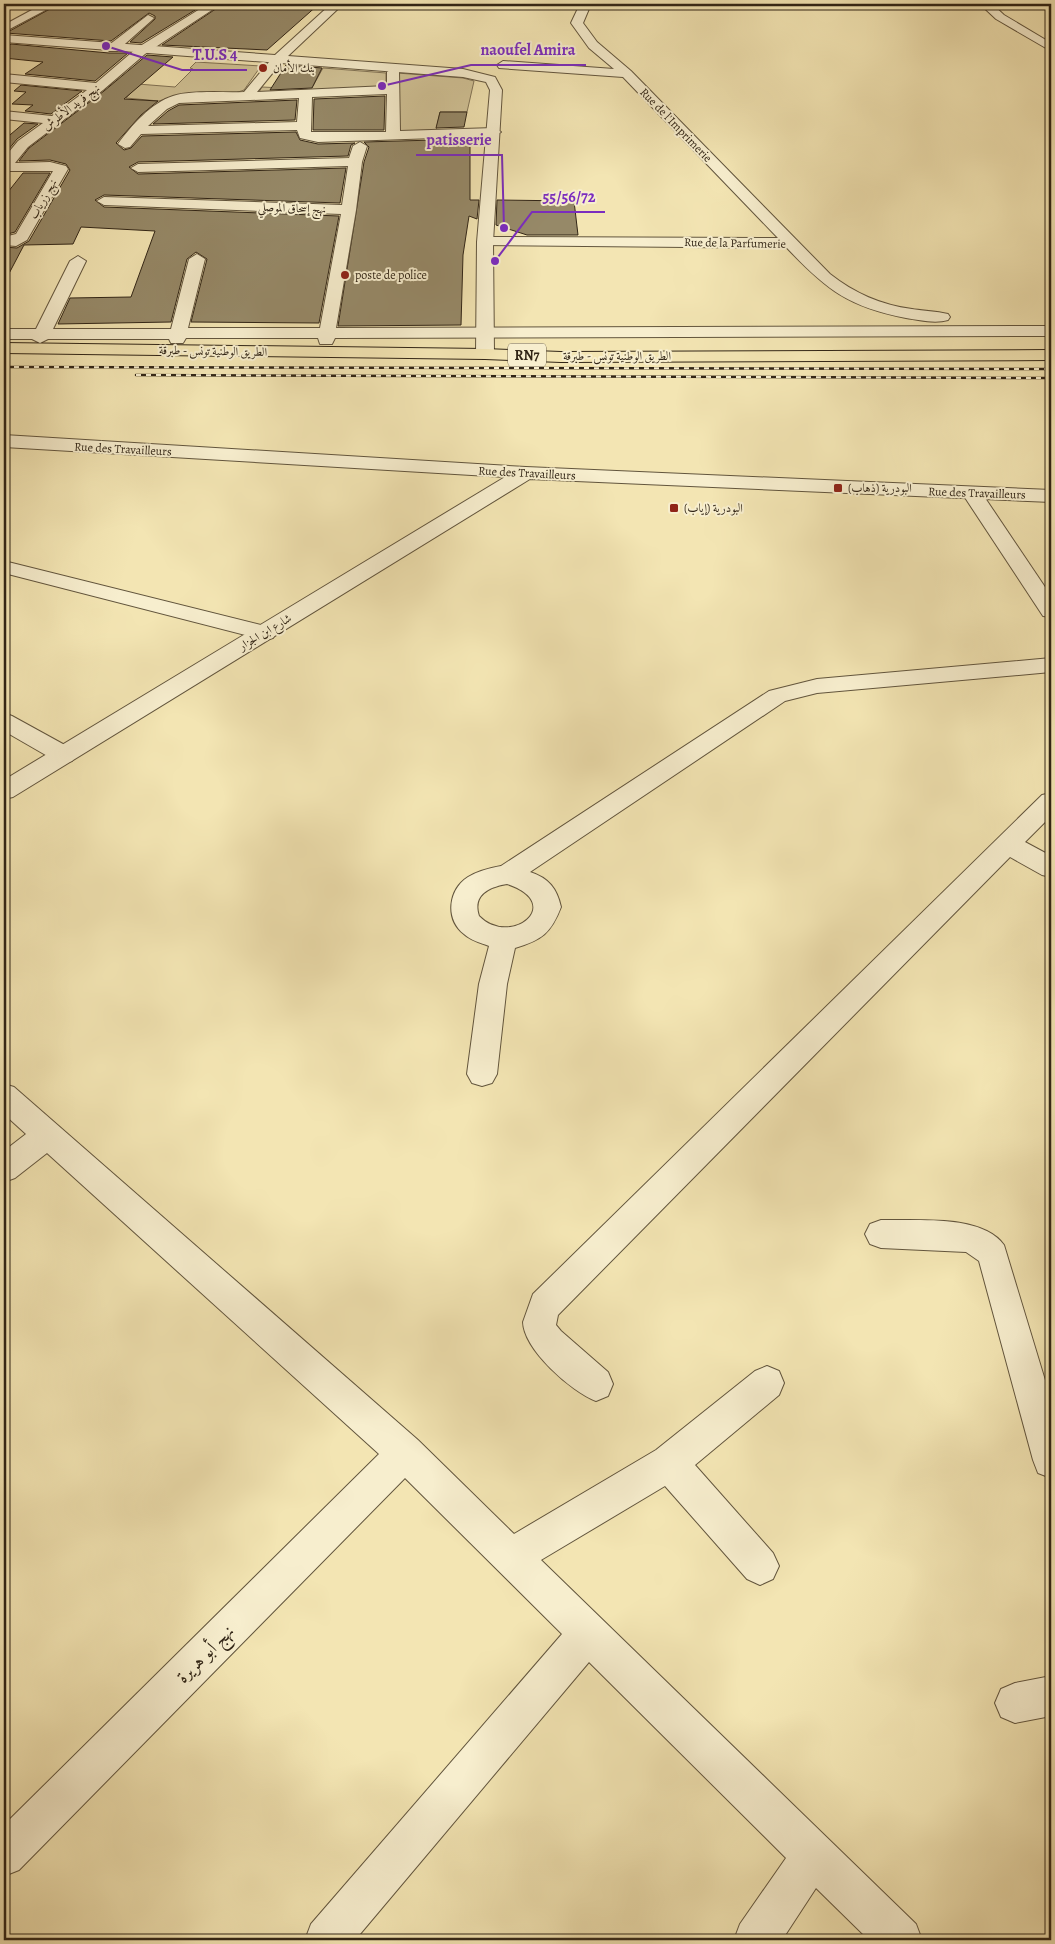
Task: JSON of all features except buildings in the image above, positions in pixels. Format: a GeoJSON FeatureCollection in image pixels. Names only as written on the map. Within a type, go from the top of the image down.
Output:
{"type":"FeatureCollection","features":[{"type":"Feature","properties":{"kind":"main road","name":"الطريق الوطنية تونس - طبرقة"},"geometry":{"type":"LineString","coordinates":[[4,336],[327,337],[568,345],[1051,345]]}},
{"type":"Feature","properties":{"kind":"main road","name":"الطريق الوطنية تونس - طبرقة"},"geometry":{"type":"LineString","coordinates":[[4,348],[484,343],[561,357],[1051,355]]}},
{"type":"Feature","properties":{"kind":"street"},"geometry":{"type":"LineString","coordinates":[[4,29],[52,4]]}},
{"type":"Feature","properties":{"kind":"street"},"geometry":{"type":"LineString","coordinates":[[141,51],[215,4]]}},
{"type":"Feature","properties":{"kind":"street"},"geometry":{"type":"LineString","coordinates":[[250,94],[278,59],[338,4]]}},
{"type":"Feature","properties":{"kind":"street","name":"Rue de l'Imprimerie"},"geometry":{"type":"LineString","coordinates":[[586,4],[578,16],[579,26],[593,45],[627,74],[790,242]]}},
{"type":"Feature","properties":{"kind":"street"},"geometry":{"type":"LineString","coordinates":[[986,4],[1000,16],[1051,48]]}},
{"type":"Feature","properties":{"kind":"street"},"geometry":{"type":"LineString","coordinates":[[113,48],[148,18]]}},
{"type":"Feature","properties":{"kind":"street"},"geometry":{"type":"LineString","coordinates":[[4,39],[141,51],[470,73],[491,80],[496,90],[486,242],[484,343],[1051,331]]}},
{"type":"Feature","properties":{"kind":"street","name":"نهج فريد الأطرش"},"geometry":{"type":"LineString","coordinates":[[4,167],[26,142],[99,87],[141,51]]}},
{"type":"Feature","properties":{"kind":"street"},"geometry":{"type":"LineString","coordinates":[[503,66],[627,74]]}},
{"type":"Feature","properties":{"kind":"street"},"geometry":{"type":"LineString","coordinates":[[393,68],[393,136]]}},
{"type":"Feature","properties":{"kind":"street"},"geometry":{"type":"LineString","coordinates":[[4,78],[99,87]]}},
{"type":"Feature","properties":{"kind":"street"},"geometry":{"type":"LineString","coordinates":[[125,144],[136,130],[174,100],[250,94],[392,90]]}},
{"type":"Feature","properties":{"kind":"street"},"geometry":{"type":"LineString","coordinates":[[306,93],[303,126],[304,133],[310,137],[362,138],[494,132]]}},
{"type":"Feature","properties":{"kind":"street"},"geometry":{"type":"LineString","coordinates":[[4,115],[53,120]]}},
{"type":"Feature","properties":{"kind":"street"},"geometry":{"type":"LineString","coordinates":[[136,130],[303,126]]}},
{"type":"Feature","properties":{"kind":"street"},"geometry":{"type":"LineString","coordinates":[[349,210],[355,162],[362,138]]}},
{"type":"Feature","properties":{"kind":"street"},"geometry":{"type":"LineString","coordinates":[[11,140],[26,142]]}},
{"type":"Feature","properties":{"kind":"street"},"geometry":{"type":"LineString","coordinates":[[138,168],[355,162]]}},
{"type":"Feature","properties":{"kind":"street","name":"نهج زرياب"},"geometry":{"type":"LineString","coordinates":[[4,167],[50,166],[61,169],[22,237],[16,241],[4,241]]}},
{"type":"Feature","properties":{"kind":"street","name":"نهج إسحاق الموصلي"},"geometry":{"type":"LineString","coordinates":[[104,201],[349,210],[327,337]]}},
{"type":"Feature","properties":{"kind":"street","name":"Rue de la Parfumerie"},"geometry":{"type":"LineString","coordinates":[[486,242],[790,242],[837,288],[874,305],[905,313],[939,317],[1051,317]]}},
{"type":"Feature","properties":{"kind":"street"},"geometry":{"type":"LineString","coordinates":[[178,336],[197,259]]}},
{"type":"Feature","properties":{"kind":"street"},"geometry":{"type":"LineString","coordinates":[[41,336],[78,261]]}},
{"type":"Feature","properties":{"kind":"street","name":"Rue des Travailleurs"},"geometry":{"type":"LineString","coordinates":[[4,441],[526,473],[1051,496]]}},
{"type":"Feature","properties":{"kind":"street","name":"شارع ابن الجزار"},"geometry":{"type":"LineString","coordinates":[[4,791],[526,473]]}},
{"type":"Feature","properties":{"kind":"street"},"geometry":{"type":"LineString","coordinates":[[972,493],[1051,611]]}},
{"type":"Feature","properties":{"kind":"street"},"geometry":{"type":"LineString","coordinates":[[4,567],[265,633]]}},
{"type":"Feature","properties":{"kind":"street"},"geometry":{"type":"LineString","coordinates":[[508,874],[782,694],[817,686],[1051,665]]}},
{"type":"Feature","properties":{"kind":"street"},"geometry":{"type":"LineString","coordinates":[[4,721],[64,755]]}},
{"type":"Feature","properties":{"kind":"street"},"geometry":{"type":"LineString","coordinates":[[596,1384],[548,1341],[540,1328],[540,1317],[545,1305],[1051,801]]}},
{"type":"Feature","properties":{"kind":"street"},"geometry":{"type":"LineString","coordinates":[[1008,844],[1051,868]]}},
{"type":"Feature","properties":{"kind":"street"},"geometry":{"type":"LineString","coordinates":[[508,874],[524,877],[538,884],[546,895],[550,907],[546,919],[536,930],[521,937],[504,939],[488,936],[474,928],[465,918],[463,905],[467,893],[477,883],[492,876],[508,874]]}},
{"type":"Feature","properties":{"kind":"street"},"geometry":{"type":"LineString","coordinates":[[482,1074],[493,984],[504,939]]}},
{"type":"Feature","properties":{"kind":"street"},"geometry":{"type":"LineString","coordinates":[[4,1096],[405,1453],[900,1940]]}},
{"type":"Feature","properties":{"kind":"street"},"geometry":{"type":"LineString","coordinates":[[4,1168],[47,1135]]}},
{"type":"Feature","properties":{"kind":"street"},"geometry":{"type":"LineString","coordinates":[[881,1234],[970,1238],[988,1248],[993,1255],[1050,1453]]}},
{"type":"Feature","properties":{"kind":"street"},"geometry":{"type":"LineString","coordinates":[[511,1557],[669,1463],[767,1383]]}},
{"type":"Feature","properties":{"kind":"street","name":"نهج أبو هريرة"},"geometry":{"type":"LineString","coordinates":[[7,1844],[405,1453]]}},
{"type":"Feature","properties":{"kind":"street"},"geometry":{"type":"LineString","coordinates":[[669,1463],[760,1566]]}},
{"type":"Feature","properties":{"kind":"street"},"geometry":{"type":"LineString","coordinates":[[327,1940],[588,1633]]}},
{"type":"Feature","properties":{"kind":"street"},"geometry":{"type":"LineString","coordinates":[[756,1940],[814,1854]]}},
{"type":"Feature","properties":{"kind":"shaded area"},"geometry":{"type":"Polygon","coordinates":[[[196,62],[261,66],[244,90],[235,93],[178,95],[159,101],[126,98],[136,88],[108,86],[113,82],[175,87],[193,69],[190,68],[196,62]]]}},
{"type":"Feature","properties":{"kind":"shaded area"},"geometry":{"type":"Polygon","coordinates":[[[323,68],[386,73],[386,88],[259,92],[262,87],[304,89],[313,86],[323,68]]]}},
{"type":"Feature","properties":{"kind":"shaded area"},"geometry":{"type":"Polygon","coordinates":[[[397,73],[463,78],[474,81],[467,112],[440,112],[436,130],[396,131],[397,73]]]}},
{"type":"Feature","properties":{"kind":"railway"},"geometry":{"type":"LineString","coordinates":[[4,367],[1051,369]]}},
{"type":"Feature","properties":{"kind":"railway"},"geometry":{"type":"LineString","coordinates":[[136,375],[1051,378]]}},
{"type":"Feature","properties":{"kind":"place","name":"T.U.S 4"},"geometry":{"type":"Point","coordinates":[106,46]}},
{"type":"Feature","properties":{"kind":"place","name":"بنك الأمان"},"geometry":{"type":"Point","coordinates":[263,68]}},
{"type":"Feature","properties":{"kind":"place","name":"naoufel Amira"},"geometry":{"type":"Point","coordinates":[382,86]}},
{"type":"Feature","properties":{"kind":"place","name":"patisserie"},"geometry":{"type":"Point","coordinates":[504,228]}},
{"type":"Feature","properties":{"kind":"place","name":"55/56/72"},"geometry":{"type":"Point","coordinates":[495,261]}},
{"type":"Feature","properties":{"kind":"place","name":"poste de police"},"geometry":{"type":"Point","coordinates":[345,275]}},
{"type":"Feature","properties":{"kind":"place","name":"البودرية (ذهاب)"},"geometry":{"type":"Point","coordinates":[838,488]}},
{"type":"Feature","properties":{"kind":"place","name":"البودرية (إياب)"},"geometry":{"type":"Point","coordinates":[674,508]}}]}
